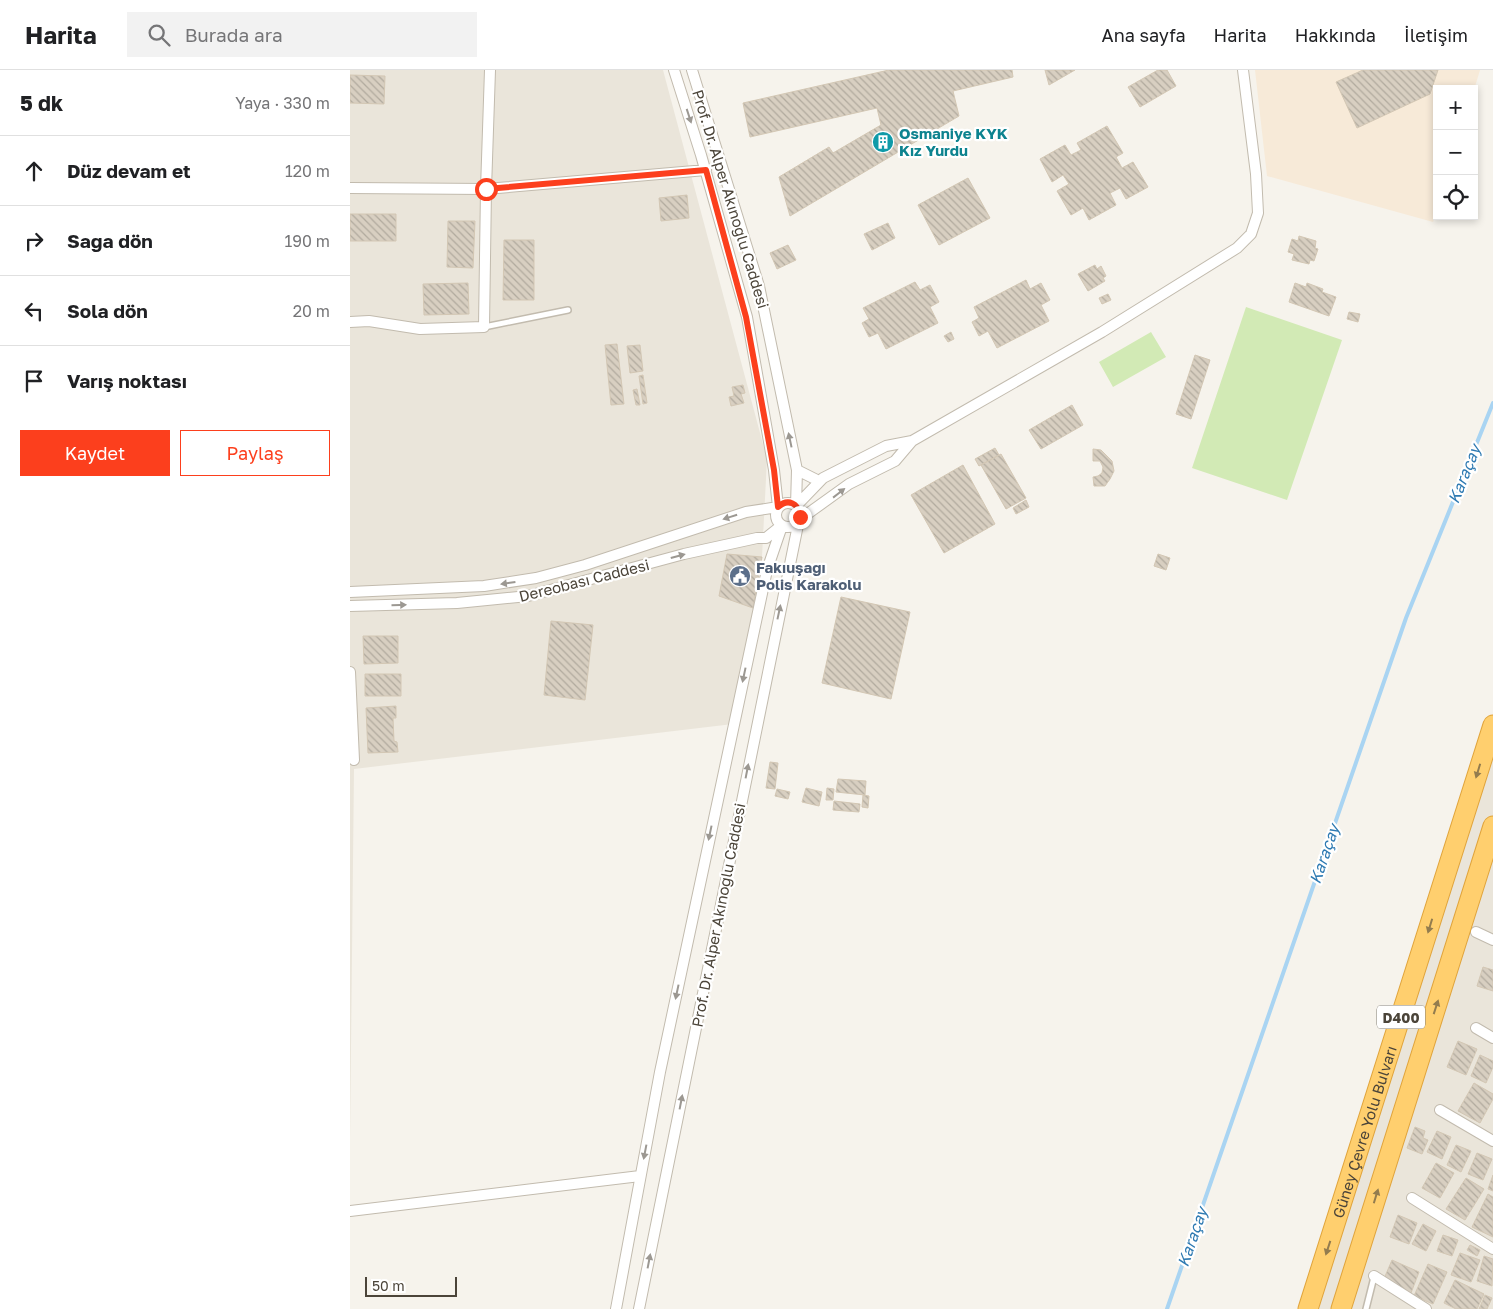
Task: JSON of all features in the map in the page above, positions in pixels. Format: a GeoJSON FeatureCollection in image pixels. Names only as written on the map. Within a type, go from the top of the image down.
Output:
{"type":"FeatureCollection","features":[{"type":"Feature","properties":{"kind":"highway","name":"Güney Çevre Yolu Bulvarı"},"geometry":{"type":"LineString","coordinates":[[1308,1309],[1493,725]]}},
{"type":"Feature","properties":{"kind":"highway","name":"Güney Çevre Yolu Bulvarı"},"geometry":{"type":"LineString","coordinates":[[1340,1309],[1493,826]]}},
{"type":"Feature","properties":{"kind":"street"},"geometry":{"type":"LineString","coordinates":[[350,322],[369,321],[420,329],[484,327],[490,70]]}},
{"type":"Feature","properties":{"kind":"street","name":"Prof. Dr. Alper Akınoğlu Caddesi"},"geometry":{"type":"LineString","coordinates":[[674,70],[706,170],[746,317],[778,507]]}},
{"type":"Feature","properties":{"kind":"street","name":"Prof. Dr. Alper Akınoğlu Caddesi"},"geometry":{"type":"LineString","coordinates":[[692,70],[759,286],[797,470],[796,506]]}},
{"type":"Feature","properties":{"kind":"street"},"geometry":{"type":"LineString","coordinates":[[796,506],[823,478],[886,446],[912,441],[1102,332],[1237,248],[1250,234],[1258,213],[1256,174],[1244,70]]}},
{"type":"Feature","properties":{"kind":"street"},"geometry":{"type":"LineString","coordinates":[[350,188],[486,189],[706,170]]}},
{"type":"Feature","properties":{"kind":"street"},"geometry":{"type":"LineString","coordinates":[[799,520],[800,513],[793,503],[785,502],[778,507],[775,515],[776,519],[782,526],[793,526],[849,484],[895,461],[912,441]]}},
{"type":"Feature","properties":{"kind":"street"},"geometry":{"type":"LineString","coordinates":[[797,470],[819,482]]}},
{"type":"Feature","properties":{"kind":"street"},"geometry":{"type":"LineString","coordinates":[[766,509],[776,489]]}},
{"type":"Feature","properties":{"kind":"street","name":"Dereobası Caddesi"},"geometry":{"type":"LineString","coordinates":[[350,592],[484,586],[536,578],[585,565],[746,512],[778,507]]}},
{"type":"Feature","properties":{"kind":"street","name":"Prof. Dr. Alper Akınoğlu Caddesi"},"geometry":{"type":"LineString","coordinates":[[639,1309],[799,520]]}},
{"type":"Feature","properties":{"kind":"street","name":"Prof. Dr. Alper Akınoğlu Caddesi"},"geometry":{"type":"LineString","coordinates":[[616,1309],[660,1072],[767,570],[782,526]]}},
{"type":"Feature","properties":{"kind":"street","name":"Dereobası Caddesi"},"geometry":{"type":"LineString","coordinates":[[350,606],[457,603],[528,596],[684,554],[757,538],[766,538],[782,526]]}},
{"type":"Feature","properties":{"kind":"street"},"geometry":{"type":"LineString","coordinates":[[766,538],[772,554]]}},
{"type":"Feature","properties":{"kind":"street"},"geometry":{"type":"LineString","coordinates":[[350,672],[354,760]]}},
{"type":"Feature","properties":{"kind":"street"},"geometry":{"type":"LineString","coordinates":[[1476,932],[1493,940]]}},
{"type":"Feature","properties":{"kind":"street"},"geometry":{"type":"LineString","coordinates":[[1476,1028],[1493,1038]]}},
{"type":"Feature","properties":{"kind":"street"},"geometry":{"type":"LineString","coordinates":[[1440,1110],[1493,1141]]}},
{"type":"Feature","properties":{"kind":"street"},"geometry":{"type":"LineString","coordinates":[[350,1211],[640,1176]]}},
{"type":"Feature","properties":{"kind":"street"},"geometry":{"type":"LineString","coordinates":[[1412,1198],[1493,1249]]}},
{"type":"Feature","properties":{"kind":"street"},"geometry":{"type":"LineString","coordinates":[[1374,1276],[1426,1309]]}},
{"type":"Feature","properties":{"kind":"lane"},"geometry":{"type":"LineString","coordinates":[[484,327],[568,310]]}},
{"type":"Feature","properties":{"kind":"lane"},"geometry":{"type":"LineString","coordinates":[[1366,1309],[1374,1276]]}},
{"type":"Feature","properties":{"kind":"shaded area"},"geometry":{"type":"Polygon","coordinates":[[[350,70],[663,70],[767,459],[762,557],[733,724],[354,769],[350,1140],[350,70]]]}},
{"type":"Feature","properties":{"kind":"shaded area"},"geometry":{"type":"Polygon","coordinates":[[[1255,70],[1480,70],[1476,85],[1433,85],[1433,222],[1267,176],[1255,70]]]}},
{"type":"Feature","properties":{"kind":"shaded area"},"geometry":{"type":"Polygon","coordinates":[[[1493,736],[1493,1309],[1306,1309],[1493,736]]]}},
{"type":"Feature","properties":{"kind":"green space"},"geometry":{"type":"Polygon","coordinates":[[[1246,307],[1342,340],[1287,500],[1192,468],[1246,307]]]}},
{"type":"Feature","properties":{"kind":"green space"},"geometry":{"type":"Polygon","coordinates":[[[1151,332],[1166,357],[1113,387],[1099,362],[1151,332]]]}},
{"type":"Feature","properties":{"kind":"building","name":"Osmaniye KYK Kız Yurdu"},"geometry":{"type":"Polygon","coordinates":[[[889,70],[1012,70],[1013,77],[953,91],[959,116],[790,216],[779,177],[829,147],[833,153],[881,125],[877,108],[750,137],[743,103],[889,70]]]}},
{"type":"Feature","properties":{"kind":"building"},"geometry":{"type":"Polygon","coordinates":[[[1045,70],[1075,70],[1049,85],[1045,70]]]}},
{"type":"Feature","properties":{"kind":"building"},"geometry":{"type":"Polygon","coordinates":[[[1158,70],[1167,70],[1176,86],[1140,107],[1128,87],[1158,70]]]}},
{"type":"Feature","properties":{"kind":"building"},"geometry":{"type":"Polygon","coordinates":[[[1363,70],[1438,70],[1430,94],[1357,128],[1336,82],[1363,70]]]}},
{"type":"Feature","properties":{"kind":"building"},"geometry":{"type":"Polygon","coordinates":[[[350,75],[385,76],[384,104],[350,103],[350,75]]]}},
{"type":"Feature","properties":{"kind":"building","name":"Osmaniye KYK Kız Yurdu"},"geometry":{"type":"Polygon","coordinates":[[[1107,126],[1123,153],[1116,157],[1122,168],[1133,162],[1148,187],[1126,199],[1120,188],[1110,193],[1116,205],[1089,220],[1083,208],[1071,215],[1057,191],[1069,184],[1063,175],[1052,182],[1040,159],[1065,145],[1071,155],[1081,150],[1077,143],[1107,126]]]}},
{"type":"Feature","properties":{"kind":"building"},"geometry":{"type":"Polygon","coordinates":[[[968,178],[990,218],[939,245],[918,205],[968,178]]]}},
{"type":"Feature","properties":{"kind":"building"},"geometry":{"type":"Polygon","coordinates":[[[687,195],[689,218],[661,221],[659,198],[687,195]]]}},
{"type":"Feature","properties":{"kind":"building"},"geometry":{"type":"Polygon","coordinates":[[[350,214],[396,214],[396,241],[350,241],[350,214]]]}},
{"type":"Feature","properties":{"kind":"building"},"geometry":{"type":"Polygon","coordinates":[[[448,221],[475,221],[473,268],[447,267],[448,221]]]}},
{"type":"Feature","properties":{"kind":"building"},"geometry":{"type":"Polygon","coordinates":[[[888,223],[895,238],[872,250],[864,234],[888,223]]]}},
{"type":"Feature","properties":{"kind":"building"},"geometry":{"type":"Polygon","coordinates":[[[1299,236],[1316,241],[1315,248],[1318,249],[1314,261],[1310,260],[1309,264],[1292,260],[1294,254],[1288,252],[1292,239],[1298,241],[1299,236]]]}},
{"type":"Feature","properties":{"kind":"building"},"geometry":{"type":"Polygon","coordinates":[[[504,240],[534,240],[534,300],[503,300],[504,240]]]}},
{"type":"Feature","properties":{"kind":"building"},"geometry":{"type":"Polygon","coordinates":[[[788,245],[796,260],[777,269],[770,253],[788,245]]]}},
{"type":"Feature","properties":{"kind":"building"},"geometry":{"type":"Polygon","coordinates":[[[1095,265],[1097,269],[1101,266],[1106,276],[1103,278],[1105,281],[1088,291],[1078,274],[1095,265]]]}},
{"type":"Feature","properties":{"kind":"building"},"geometry":{"type":"Polygon","coordinates":[[[1026,280],[1030,289],[1041,283],[1050,300],[1041,305],[1049,321],[997,348],[988,331],[979,336],[972,322],[979,318],[974,307],[1026,280]]]}},
{"type":"Feature","properties":{"kind":"building"},"geometry":{"type":"Polygon","coordinates":[[[915,282],[920,290],[930,285],[939,302],[930,307],[938,323],[886,349],[878,333],[869,337],[862,323],[869,319],[863,308],[915,282]]]}},
{"type":"Feature","properties":{"kind":"building"},"geometry":{"type":"Polygon","coordinates":[[[468,283],[469,314],[424,315],[423,284],[468,283]]]}},
{"type":"Feature","properties":{"kind":"building"},"geometry":{"type":"Polygon","coordinates":[[[1295,283],[1306,287],[1307,283],[1323,289],[1322,292],[1336,297],[1329,316],[1289,302],[1295,283]]]}},
{"type":"Feature","properties":{"kind":"building"},"geometry":{"type":"Polygon","coordinates":[[[1108,294],[1111,300],[1102,304],[1099,298],[1108,294]]]}},
{"type":"Feature","properties":{"kind":"building"},"geometry":{"type":"Polygon","coordinates":[[[1349,312],[1360,314],[1358,322],[1347,319],[1349,312]]]}},
{"type":"Feature","properties":{"kind":"building"},"geometry":{"type":"Polygon","coordinates":[[[951,332],[954,339],[948,342],[944,336],[951,332]]]}},
{"type":"Feature","properties":{"kind":"building"},"geometry":{"type":"Polygon","coordinates":[[[617,344],[624,404],[611,405],[605,345],[617,344]]]}},
{"type":"Feature","properties":{"kind":"building"},"geometry":{"type":"Polygon","coordinates":[[[640,345],[643,371],[630,373],[627,346],[640,345]]]}},
{"type":"Feature","properties":{"kind":"building"},"geometry":{"type":"Polygon","coordinates":[[[1195,355],[1210,360],[1191,419],[1176,414],[1195,355]]]}},
{"type":"Feature","properties":{"kind":"building"},"geometry":{"type":"Polygon","coordinates":[[[643,375],[647,403],[643,404],[639,376],[643,375]]]}},
{"type":"Feature","properties":{"kind":"building"},"geometry":{"type":"Polygon","coordinates":[[[743,385],[745,393],[741,394],[744,403],[731,406],[729,397],[734,396],[732,387],[743,385]]]}},
{"type":"Feature","properties":{"kind":"building"},"geometry":{"type":"Polygon","coordinates":[[[637,389],[640,405],[636,405],[633,390],[637,389]]]}},
{"type":"Feature","properties":{"kind":"building"},"geometry":{"type":"Polygon","coordinates":[[[1072,405],[1083,425],[1041,449],[1029,430],[1072,405]]]}},
{"type":"Feature","properties":{"kind":"building"},"geometry":{"type":"Polygon","coordinates":[[[995,448],[999,455],[979,466],[975,459],[995,448]]]}},
{"type":"Feature","properties":{"kind":"building"},"geometry":{"type":"Polygon","coordinates":[[[1093,449],[1101,450],[1112,461],[1114,471],[1105,486],[1094,486],[1093,477],[1102,473],[1103,467],[1100,461],[1093,461],[1093,449]]]}},
{"type":"Feature","properties":{"kind":"building"},"geometry":{"type":"Polygon","coordinates":[[[1001,454],[1026,498],[1006,509],[981,465],[1001,454]]]}},
{"type":"Feature","properties":{"kind":"building"},"geometry":{"type":"Polygon","coordinates":[[[963,465],[995,524],[944,553],[911,495],[963,465]]]}},
{"type":"Feature","properties":{"kind":"building"},"geometry":{"type":"Polygon","coordinates":[[[1026,500],[1029,507],[1016,514],[1013,508],[1026,500]]]}},
{"type":"Feature","properties":{"kind":"building","name":"Fakıuşağı Polis Karakolu"},"geometry":{"type":"Polygon","coordinates":[[[727,554],[762,557],[753,608],[719,596],[727,554]]]}},
{"type":"Feature","properties":{"kind":"building"},"geometry":{"type":"Polygon","coordinates":[[[1158,554],[1170,558],[1166,570],[1154,566],[1158,554]]]}},
{"type":"Feature","properties":{"kind":"building"},"geometry":{"type":"Polygon","coordinates":[[[841,597],[910,612],[891,699],[822,683],[841,597]]]}},
{"type":"Feature","properties":{"kind":"building"},"geometry":{"type":"Polygon","coordinates":[[[551,621],[593,625],[585,700],[544,695],[551,621]]]}},
{"type":"Feature","properties":{"kind":"building"},"geometry":{"type":"Polygon","coordinates":[[[363,636],[398,636],[398,663],[364,664],[363,636]]]}},
{"type":"Feature","properties":{"kind":"building"},"geometry":{"type":"Polygon","coordinates":[[[365,674],[401,674],[401,696],[365,696],[365,674]]]}},
{"type":"Feature","properties":{"kind":"building"},"geometry":{"type":"Polygon","coordinates":[[[396,706],[396,718],[393,718],[394,741],[397,742],[398,752],[368,753],[366,708],[396,706]]]}},
{"type":"Feature","properties":{"kind":"building"},"geometry":{"type":"Polygon","coordinates":[[[770,762],[778,763],[775,789],[766,788],[770,762]]]}},
{"type":"Feature","properties":{"kind":"building"},"geometry":{"type":"Polygon","coordinates":[[[838,779],[866,781],[865,795],[836,792],[838,779]]]}},
{"type":"Feature","properties":{"kind":"building"},"geometry":{"type":"Polygon","coordinates":[[[806,788],[822,792],[819,806],[802,802],[806,788]]]}},
{"type":"Feature","properties":{"kind":"building"},"geometry":{"type":"Polygon","coordinates":[[[827,788],[834,789],[833,800],[826,800],[827,788]]]}},
{"type":"Feature","properties":{"kind":"building"},"geometry":{"type":"Polygon","coordinates":[[[777,789],[790,792],[788,799],[775,796],[777,789]]]}},
{"type":"Feature","properties":{"kind":"building"},"geometry":{"type":"Polygon","coordinates":[[[863,795],[869,796],[868,808],[862,807],[863,795]]]}},
{"type":"Feature","properties":{"kind":"building"},"geometry":{"type":"Polygon","coordinates":[[[834,801],[860,804],[859,812],[833,810],[834,801]]]}},
{"type":"Feature","properties":{"kind":"building"},"geometry":{"type":"Polygon","coordinates":[[[1483,967],[1493,970],[1493,991],[1477,986],[1483,967]]]}},
{"type":"Feature","properties":{"kind":"building"},"geometry":{"type":"Polygon","coordinates":[[[1458,1041],[1477,1049],[1466,1075],[1447,1067],[1458,1041]]]}},
{"type":"Feature","properties":{"kind":"building"},"geometry":{"type":"Polygon","coordinates":[[[1480,1055],[1493,1061],[1493,1067],[1486,1083],[1471,1076],[1480,1055]]]}},
{"type":"Feature","properties":{"kind":"building"},"geometry":{"type":"Polygon","coordinates":[[[1474,1083],[1493,1094],[1493,1099],[1480,1123],[1458,1111],[1474,1083]]]}},
{"type":"Feature","properties":{"kind":"building"},"geometry":{"type":"Polygon","coordinates":[[[1415,1127],[1425,1131],[1423,1138],[1428,1140],[1422,1154],[1407,1148],[1415,1127]]]}},
{"type":"Feature","properties":{"kind":"building"},"geometry":{"type":"Polygon","coordinates":[[[1437,1131],[1451,1137],[1442,1159],[1427,1152],[1437,1131]]]}},
{"type":"Feature","properties":{"kind":"building"},"geometry":{"type":"Polygon","coordinates":[[[1456,1145],[1471,1151],[1461,1172],[1447,1165],[1456,1145]]]}},
{"type":"Feature","properties":{"kind":"building"},"geometry":{"type":"Polygon","coordinates":[[[1477,1153],[1492,1159],[1483,1180],[1468,1174],[1477,1153]]]}},
{"type":"Feature","properties":{"kind":"building"},"geometry":{"type":"Polygon","coordinates":[[[1436,1163],[1454,1173],[1440,1198],[1422,1188],[1436,1163]]]}},
{"type":"Feature","properties":{"kind":"building"},"geometry":{"type":"Polygon","coordinates":[[[1493,1175],[1493,1191],[1488,1189],[1493,1175]]]}},
{"type":"Feature","properties":{"kind":"building"},"geometry":{"type":"Polygon","coordinates":[[[1466,1178],[1484,1189],[1465,1220],[1446,1209],[1466,1178]]]}},
{"type":"Feature","properties":{"kind":"building"},"geometry":{"type":"Polygon","coordinates":[[[1488,1194],[1493,1197],[1493,1237],[1472,1227],[1488,1194]]]}},
{"type":"Feature","properties":{"kind":"building"},"geometry":{"type":"Polygon","coordinates":[[[1398,1215],[1417,1223],[1409,1244],[1390,1237],[1398,1215]]]}},
{"type":"Feature","properties":{"kind":"building"},"geometry":{"type":"Polygon","coordinates":[[[1423,1224],[1436,1231],[1426,1251],[1412,1244],[1423,1224]]]}},
{"type":"Feature","properties":{"kind":"building"},"geometry":{"type":"Polygon","coordinates":[[[1443,1235],[1458,1240],[1452,1256],[1437,1251],[1443,1235]]]}},
{"type":"Feature","properties":{"kind":"building"},"geometry":{"type":"Polygon","coordinates":[[[1470,1245],[1480,1250],[1477,1256],[1467,1250],[1470,1245]]]}},
{"type":"Feature","properties":{"kind":"building"},"geometry":{"type":"Polygon","coordinates":[[[1460,1253],[1480,1260],[1471,1282],[1451,1275],[1460,1253]]]}},
{"type":"Feature","properties":{"kind":"building"},"geometry":{"type":"Polygon","coordinates":[[[1484,1256],[1493,1259],[1492,1286],[1477,1281],[1484,1256]]]}},
{"type":"Feature","properties":{"kind":"building"},"geometry":{"type":"Polygon","coordinates":[[[1392,1260],[1419,1272],[1411,1293],[1383,1281],[1392,1260]]]}},
{"type":"Feature","properties":{"kind":"building"},"geometry":{"type":"Polygon","coordinates":[[[1428,1264],[1447,1272],[1433,1304],[1414,1296],[1428,1264]]]}},
{"type":"Feature","properties":{"kind":"building"},"geometry":{"type":"Polygon","coordinates":[[[1455,1280],[1484,1294],[1477,1309],[1456,1309],[1444,1303],[1455,1280]]]}},
{"type":"Feature","properties":{"kind":"building"},"geometry":{"type":"Polygon","coordinates":[[[1485,1295],[1492,1298],[1487,1309],[1479,1309],[1485,1295]]]}},
{"type":"Feature","properties":{"kind":"waterway","name":"Karaçay"},"geometry":{"type":"LineString","coordinates":[[1167,1309],[1406,618],[1493,403]]}},
{"type":"Feature","properties":{"kind":"place","name":"Osmaniye KYK Kız Yurdu"},"geometry":{"type":"Point","coordinates":[883,142]}},
{"type":"Feature","properties":{"kind":"place","name":"Fakıuşağı Polis Karakolu"},"geometry":{"type":"Point","coordinates":[740,576]}},
{"type":"Feature","properties":{"kind":"route"},"geometry":{"type":"LineString","coordinates":[[486,189],[706,170],[746,317],[774,470],[778,507],[785,502],[793,503],[799,509],[800,517]]}}]}
